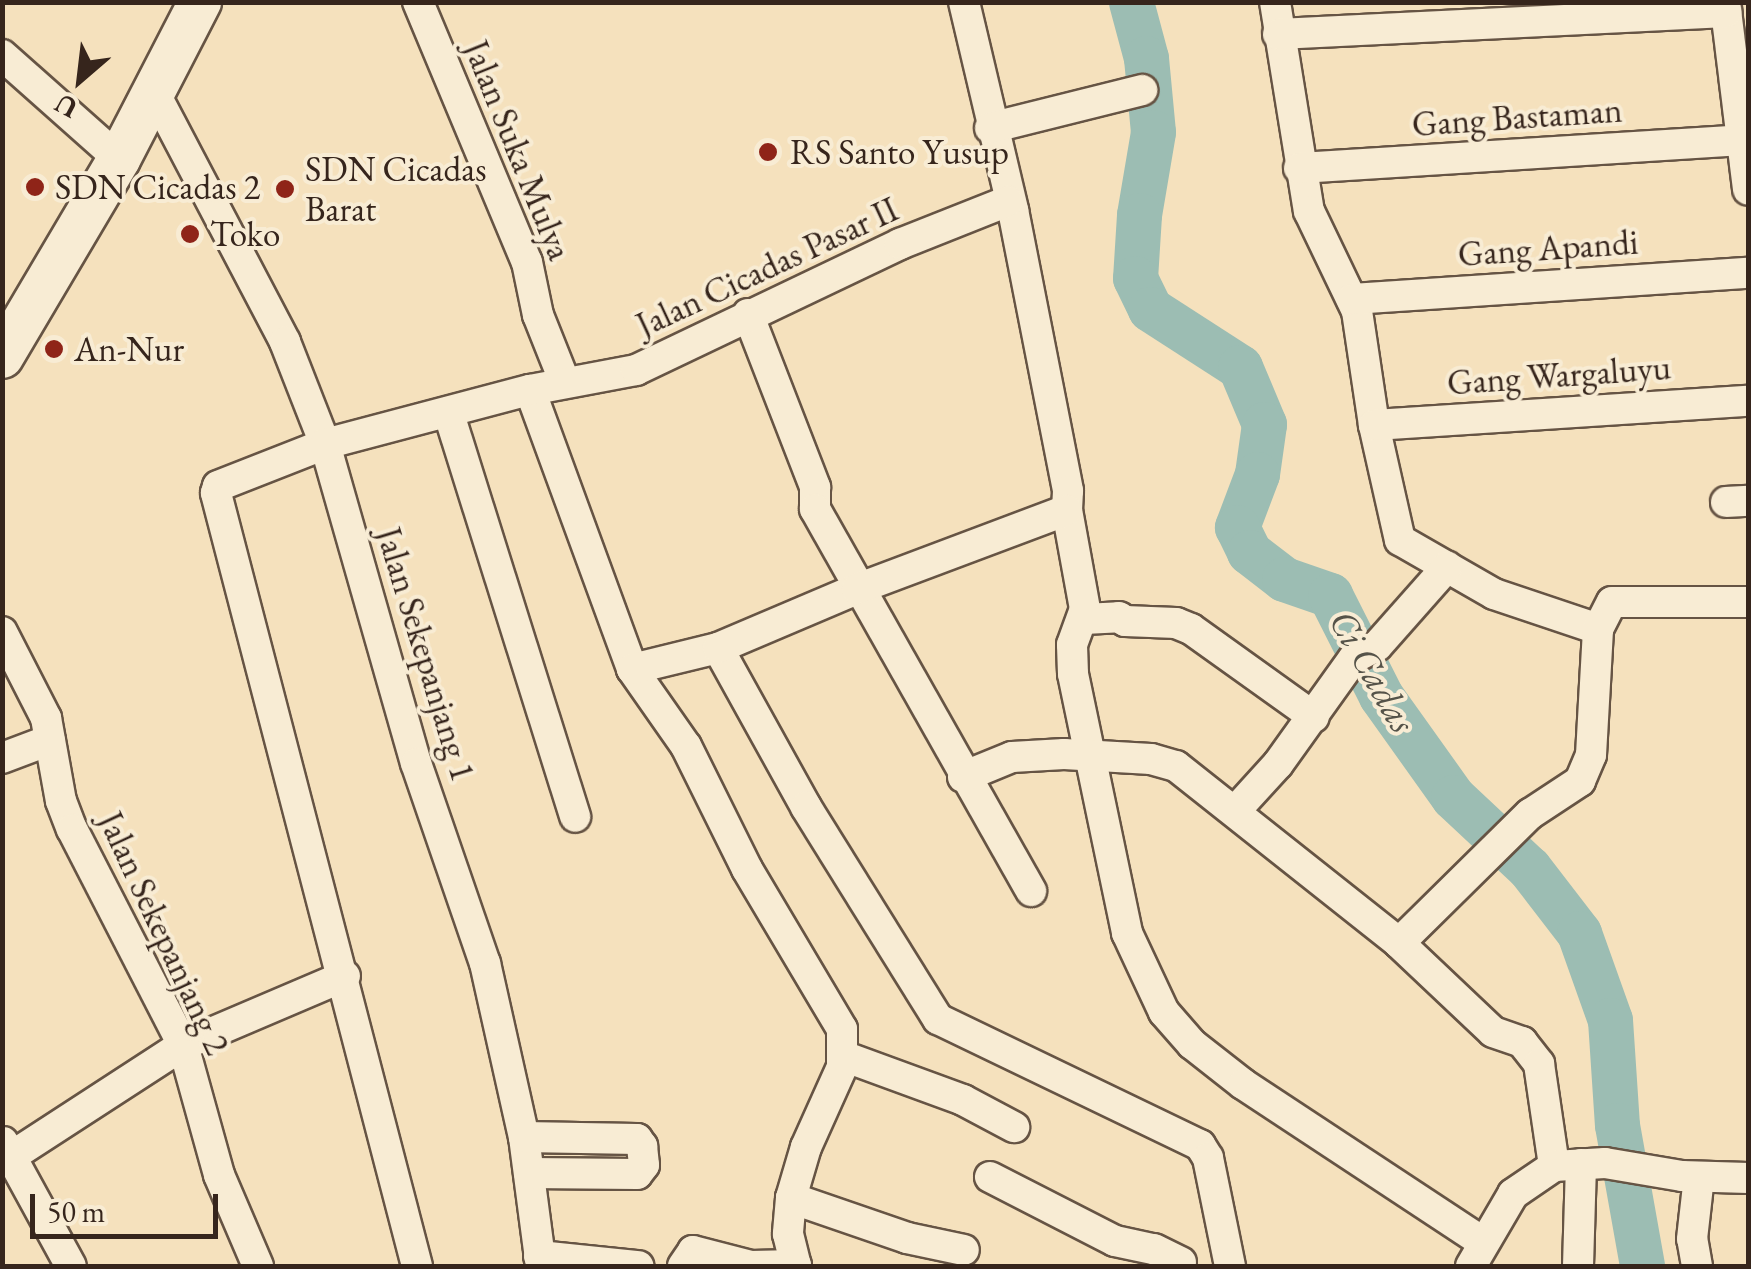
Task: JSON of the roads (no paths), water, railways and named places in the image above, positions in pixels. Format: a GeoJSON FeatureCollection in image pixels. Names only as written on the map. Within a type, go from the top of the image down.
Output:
{"type":"FeatureCollection","features":[{"type":"Feature","properties":{"kind":"main road"},"geometry":{"type":"LineString","coordinates":[[7,336],[119,159],[200,2]]}},
{"type":"Feature","properties":{"kind":"street","name":"Jalan Suka Mulya"},"geometry":{"type":"LineString","coordinates":[[418,2],[527,262],[538,316],[565,383]]}},
{"type":"Feature","properties":{"kind":"street"},"geometry":{"type":"LineString","coordinates":[[964,2],[1068,492],[1067,510],[1084,591],[1084,619],[1072,645],[1073,674],[1119,906],[1164,1012],[1192,1044],[1243,1084],[1477,1254],[1513,1194],[1593,1165],[1748,1178]]}},
{"type":"Feature","properties":{"kind":"street"},"geometry":{"type":"LineString","coordinates":[[1275,2],[1299,168],[1309,211],[1352,299],[1400,540],[1494,594],[1598,629]]}},
{"type":"Feature","properties":{"kind":"street"},"geometry":{"type":"LineString","coordinates":[[1278,34],[1732,19],[1739,140],[1748,190]]}},
{"type":"Feature","properties":{"kind":"street"},"geometry":{"type":"LineString","coordinates":[[2,54],[119,159]]}},
{"type":"Feature","properties":{"kind":"street"},"geometry":{"type":"LineString","coordinates":[[990,128],[1142,90]]}},
{"type":"Feature","properties":{"kind":"street","name":"Jalan Sekepanjang 1"},"geometry":{"type":"LineString","coordinates":[[154,92],[286,342],[325,444],[416,762],[485,962],[524,1137],[540,1261]]}},
{"type":"Feature","properties":{"kind":"street","name":"Gang Bastaman"},"geometry":{"type":"LineString","coordinates":[[1299,168],[1739,140]]}},
{"type":"Feature","properties":{"kind":"street","name":"Jalan Cicadas Pasar II"},"geometry":{"type":"LineString","coordinates":[[417,1266],[345,976],[216,493],[222,482],[325,444],[530,390],[636,370],[900,244],[1008,201]]}},
{"type":"Feature","properties":{"kind":"street","name":"Gang Apandi"},"geometry":{"type":"LineString","coordinates":[[1352,299],[1748,273]]}},
{"type":"Feature","properties":{"kind":"street"},"geometry":{"type":"LineString","coordinates":[[748,314],[815,487],[815,510],[963,776],[1032,891]]}},
{"type":"Feature","properties":{"kind":"street"},"geometry":{"type":"LineString","coordinates":[[530,390],[632,669],[686,746],[747,869],[842,1030],[843,1056],[830,1099],[801,1158],[791,1198],[788,1234],[796,1266],[751,1266],[693,1251],[683,1266]]}},
{"type":"Feature","properties":{"kind":"street","name":"Gang Wargaluyu"},"geometry":{"type":"LineString","coordinates":[[1374,424],[1748,401]]}},
{"type":"Feature","properties":{"kind":"street"},"geometry":{"type":"LineString","coordinates":[[449,414],[576,817]]}},
{"type":"Feature","properties":{"kind":"street"},"geometry":{"type":"LineString","coordinates":[[632,669],[718,648],[857,589],[1067,510]]}},
{"type":"Feature","properties":{"kind":"street"},"geometry":{"type":"LineString","coordinates":[[1236,810],[1366,652],[1447,566]]}},
{"type":"Feature","properties":{"kind":"street"},"geometry":{"type":"LineString","coordinates":[[1399,943],[1501,844],[1580,780],[1591,754],[1598,629],[1612,602],[1748,602]]}},
{"type":"Feature","properties":{"kind":"street"},"geometry":{"type":"LineString","coordinates":[[1084,619],[1119,617],[1125,622],[1176,623],[1191,629],[1314,717]]}},
{"type":"Feature","properties":{"kind":"street","name":"Jalan Sekepanjang 2"},"geometry":{"type":"LineString","coordinates":[[2,632],[38,697],[61,801],[72,830],[183,1046],[219,1174],[258,1266]]}},
{"type":"Feature","properties":{"kind":"street"},"geometry":{"type":"LineString","coordinates":[[718,648],[806,808],[927,1006],[938,1019],[1019,1061],[1200,1144],[1208,1158],[1230,1266]]}},
{"type":"Feature","properties":{"kind":"street"},"geometry":{"type":"LineString","coordinates":[[2,758],[50,740]]}},
{"type":"Feature","properties":{"kind":"street"},"geometry":{"type":"LineString","coordinates":[[963,776],[1012,757],[1064,754],[1166,762],[1236,810],[1399,943],[1493,1032],[1522,1042],[1540,1064],[1593,1165],[1578,1266]]}},
{"type":"Feature","properties":{"kind":"street"},"geometry":{"type":"LineString","coordinates":[[70,1266],[8,1148],[183,1046],[345,976]]}},
{"type":"Feature","properties":{"kind":"street"},"geometry":{"type":"LineString","coordinates":[[843,1056],[963,1100],[1014,1127]]}},
{"type":"Feature","properties":{"kind":"street"},"geometry":{"type":"LineString","coordinates":[[524,1137],[636,1139],[642,1146],[644,1165],[637,1174],[528,1173]]}},
{"type":"Feature","properties":{"kind":"street"},"geometry":{"type":"LineString","coordinates":[[1697,1266],[1692,1239],[1699,1176]]}},
{"type":"Feature","properties":{"kind":"street"},"geometry":{"type":"LineString","coordinates":[[990,1178],[1114,1241],[1154,1249],[1184,1265]]}},
{"type":"Feature","properties":{"kind":"street"},"geometry":{"type":"LineString","coordinates":[[791,1198],[907,1238],[964,1250]]}},
{"type":"Feature","properties":{"kind":"street"},"geometry":{"type":"LineString","coordinates":[[540,1261],[638,1266]]}},
{"type":"Feature","properties":{"kind":"waterway","name":"Ci Cadas"},"geometry":{"type":"LineString","coordinates":[[1131,2],[1146,58],[1153,132],[1139,215],[1135,278],[1150,309],[1240,367],[1264,424],[1257,474],[1237,527],[1249,552],[1284,579],[1330,595],[1381,696],[1453,797],[1529,868],[1579,933],[1610,1020],[1617,1125],[1642,1266]]}},
{"type":"Feature","properties":{"kind":"place","name":"RS Santo Yusup"},"geometry":{"type":"Point","coordinates":[768,152]}},
{"type":"Feature","properties":{"kind":"place","name":"SDN Cicadas 2"},"geometry":{"type":"Point","coordinates":[35,187]}},
{"type":"Feature","properties":{"kind":"place","name":"SDN Cicadas Barat"},"geometry":{"type":"Point","coordinates":[285,189]}},
{"type":"Feature","properties":{"kind":"place","name":"Toko"},"geometry":{"type":"Point","coordinates":[190,234]}},
{"type":"Feature","properties":{"kind":"place","name":"An-Nur"},"geometry":{"type":"Point","coordinates":[54,349]}}]}
